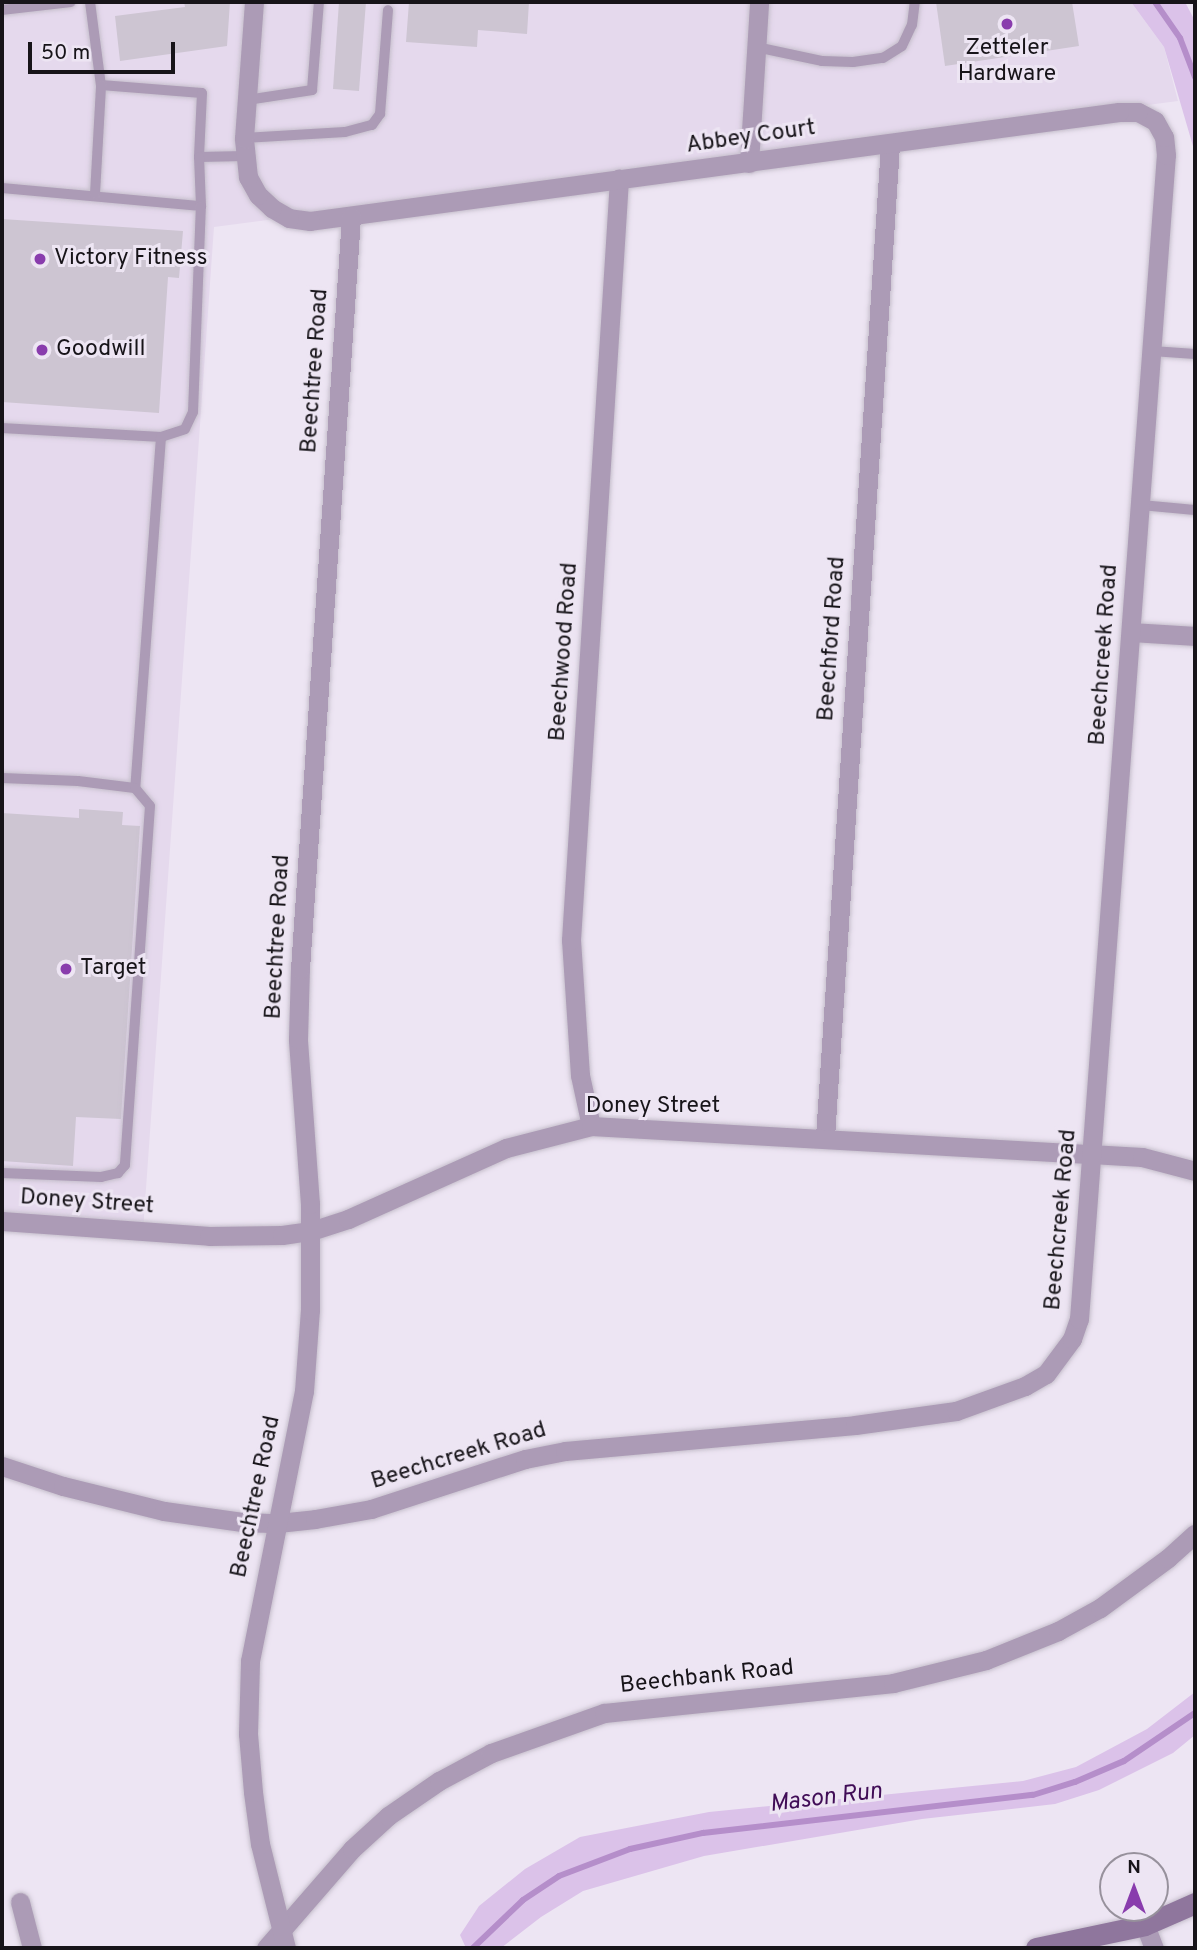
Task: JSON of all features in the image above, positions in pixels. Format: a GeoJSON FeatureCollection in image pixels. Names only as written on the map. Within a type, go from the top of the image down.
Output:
{"type":"FeatureCollection","features":[{"type":"Feature","properties":{"kind":"street"},"geometry":{"type":"LineString","coordinates":[[254,2],[244,147],[248,177],[258,195],[281,213],[310,221],[351,217]]}},
{"type":"Feature","properties":{"kind":"street"},"geometry":{"type":"LineString","coordinates":[[749,163],[759,2]]}},
{"type":"Feature","properties":{"kind":"street","name":"Abbey Court"},"geometry":{"type":"LineString","coordinates":[[351,217],[1119,112],[1138,112],[1155,121]]}},
{"type":"Feature","properties":{"kind":"street","name":"Beechcreek Road"},"geometry":{"type":"LineString","coordinates":[[2,1466],[63,1486],[164,1511],[278,1523],[371,1508],[525,1459],[565,1451],[867,1424],[956,1411],[1025,1386],[1046,1374],[1061,1358],[1079,1319],[1093,1154],[1166,155],[1164,137],[1155,121]]}},
{"type":"Feature","properties":{"kind":"street","name":"Beechford Road"},"geometry":{"type":"LineString","coordinates":[[825,1137],[890,144]]}},
{"type":"Feature","properties":{"kind":"street","name":"Beechwood Road"},"geometry":{"type":"LineString","coordinates":[[591,1126],[580,1075],[571,940],[620,179]]}},
{"type":"Feature","properties":{"kind":"street","name":"Beechtree Road"},"geometry":{"type":"LineString","coordinates":[[282,1939],[260,1844],[248,1734],[250,1661],[304,1391],[310,1310],[310,1231],[298,1039],[300,969],[351,217]]}},
{"type":"Feature","properties":{"kind":"street"},"geometry":{"type":"LineString","coordinates":[[1132,632],[1195,636]]}},
{"type":"Feature","properties":{"kind":"street","name":"Doney Street"},"geometry":{"type":"LineString","coordinates":[[2,1221],[209,1236],[282,1235],[310,1231],[348,1219],[506,1148],[591,1126],[825,1137],[1142,1157],[1195,1171]]}},
{"type":"Feature","properties":{"kind":"street","name":"Beechbank Road"},"geometry":{"type":"LineString","coordinates":[[266,1948],[282,1939],[352,1849],[388,1816],[439,1781],[491,1753],[604,1713],[893,1683],[986,1660],[1058,1631],[1100,1608],[1168,1558],[1195,1534]]}},
{"type":"Feature","properties":{"kind":"street"},"geometry":{"type":"LineString","coordinates":[[20,1902],[32,1948]]}},
{"type":"Feature","properties":{"kind":"street"},"geometry":{"type":"LineString","coordinates":[[1036,1948],[1145,1925],[1195,1903]]}},
{"type":"Feature","properties":{"kind":"street"},"geometry":{"type":"LineString","coordinates":[[1145,1925],[1154,1948]]}},
{"type":"Feature","properties":{"kind":"lane"},"geometry":{"type":"LineString","coordinates":[[2,10],[18,5],[71,2]]}},
{"type":"Feature","properties":{"kind":"lane"},"geometry":{"type":"LineString","coordinates":[[90,2],[101,85],[95,194]]}},
{"type":"Feature","properties":{"kind":"lane"},"geometry":{"type":"LineString","coordinates":[[247,100],[312,90],[319,2]]}},
{"type":"Feature","properties":{"kind":"lane"},"geometry":{"type":"LineString","coordinates":[[756,47],[822,61],[853,62],[883,58],[902,46],[912,25],[915,2]]}},
{"type":"Feature","properties":{"kind":"lane"},"geometry":{"type":"LineString","coordinates":[[199,157],[372,125],[380,114],[388,10]]}},
{"type":"Feature","properties":{"kind":"lane"},"geometry":{"type":"LineString","coordinates":[[2,428],[161,437],[185,429],[193,412],[201,206],[199,157],[202,93],[101,85]]}},
{"type":"Feature","properties":{"kind":"lane"},"geometry":{"type":"LineString","coordinates":[[2,188],[95,194],[201,206]]}},
{"type":"Feature","properties":{"kind":"lane"},"geometry":{"type":"LineString","coordinates":[[1152,351],[1195,354]]}},
{"type":"Feature","properties":{"kind":"lane"},"geometry":{"type":"LineString","coordinates":[[135,788],[161,437]]}},
{"type":"Feature","properties":{"kind":"lane"},"geometry":{"type":"LineString","coordinates":[[1141,505],[1195,510]]}},
{"type":"Feature","properties":{"kind":"lane"},"geometry":{"type":"LineString","coordinates":[[2,778],[78,781],[135,788],[150,806],[125,1165],[118,1173],[101,1177],[2,1173]]}},
{"type":"Feature","properties":{"kind":"shaded area"},"geometry":{"type":"Polygon","coordinates":[[[2,2],[1131,2],[1164,47],[1178,101],[214,227],[143,1231],[2,1220],[2,2]]]}},
{"type":"Feature","properties":{"kind":"shaded area"},"geometry":{"type":"Polygon","coordinates":[[[1131,2],[1185,2],[1195,21],[1195,153],[1164,47],[1131,2]]]}},
{"type":"Feature","properties":{"kind":"shaded area"},"geometry":{"type":"Polygon","coordinates":[[[1195,1692],[1195,1735],[1173,1753],[1099,1790],[1055,1804],[922,1819],[704,1856],[583,1891],[541,1917],[501,1948],[466,1948],[460,1935],[479,1906],[525,1869],[580,1837],[709,1812],[1023,1781],[1076,1767],[1147,1729],[1195,1692]]]}},
{"type":"Feature","properties":{"kind":"building"},"geometry":{"type":"Polygon","coordinates":[[[184,2],[230,2],[227,46],[120,61],[115,16],[185,7],[184,2]]]}},
{"type":"Feature","properties":{"kind":"building"},"geometry":{"type":"Polygon","coordinates":[[[339,2],[366,2],[359,91],[333,89],[339,2]]]}},
{"type":"Feature","properties":{"kind":"building"},"geometry":{"type":"Polygon","coordinates":[[[409,2],[529,2],[527,34],[478,30],[477,47],[406,42],[409,2]]]}},
{"type":"Feature","properties":{"kind":"building","name":"Zetteler Hardware"},"geometry":{"type":"Polygon","coordinates":[[[936,2],[1072,2],[1079,46],[945,66],[936,2]]]}},
{"type":"Feature","properties":{"kind":"building"},"geometry":{"type":"Polygon","coordinates":[[[2,219],[183,231],[179,278],[168,277],[159,413],[2,402],[2,219]]]}},
{"type":"Feature","properties":{"kind":"building","name":"Target"},"geometry":{"type":"Polygon","coordinates":[[[79,809],[123,812],[122,825],[140,826],[121,1119],[76,1117],[73,1166],[2,1161],[2,813],[79,818],[79,809]]]}},
{"type":"Feature","properties":{"kind":"waterway","name":"Mason Run"},"geometry":{"type":"LineString","coordinates":[[1155,2],[1180,38],[1195,77]]}},
{"type":"Feature","properties":{"kind":"waterway","name":"Mason Run"},"geometry":{"type":"LineString","coordinates":[[473,1948],[523,1900],[559,1876],[630,1849],[703,1833],[1033,1795],[1075,1782],[1124,1761],[1195,1713]]}},
{"type":"Feature","properties":{"kind":"place","name":"Zetteler Hardware"},"geometry":{"type":"Point","coordinates":[1007,24]}},
{"type":"Feature","properties":{"kind":"place","name":"Victory Fitness"},"geometry":{"type":"Point","coordinates":[40,259]}},
{"type":"Feature","properties":{"kind":"place","name":"Goodwill"},"geometry":{"type":"Point","coordinates":[42,350]}},
{"type":"Feature","properties":{"kind":"place","name":"Target"},"geometry":{"type":"Point","coordinates":[66,969]}}]}
